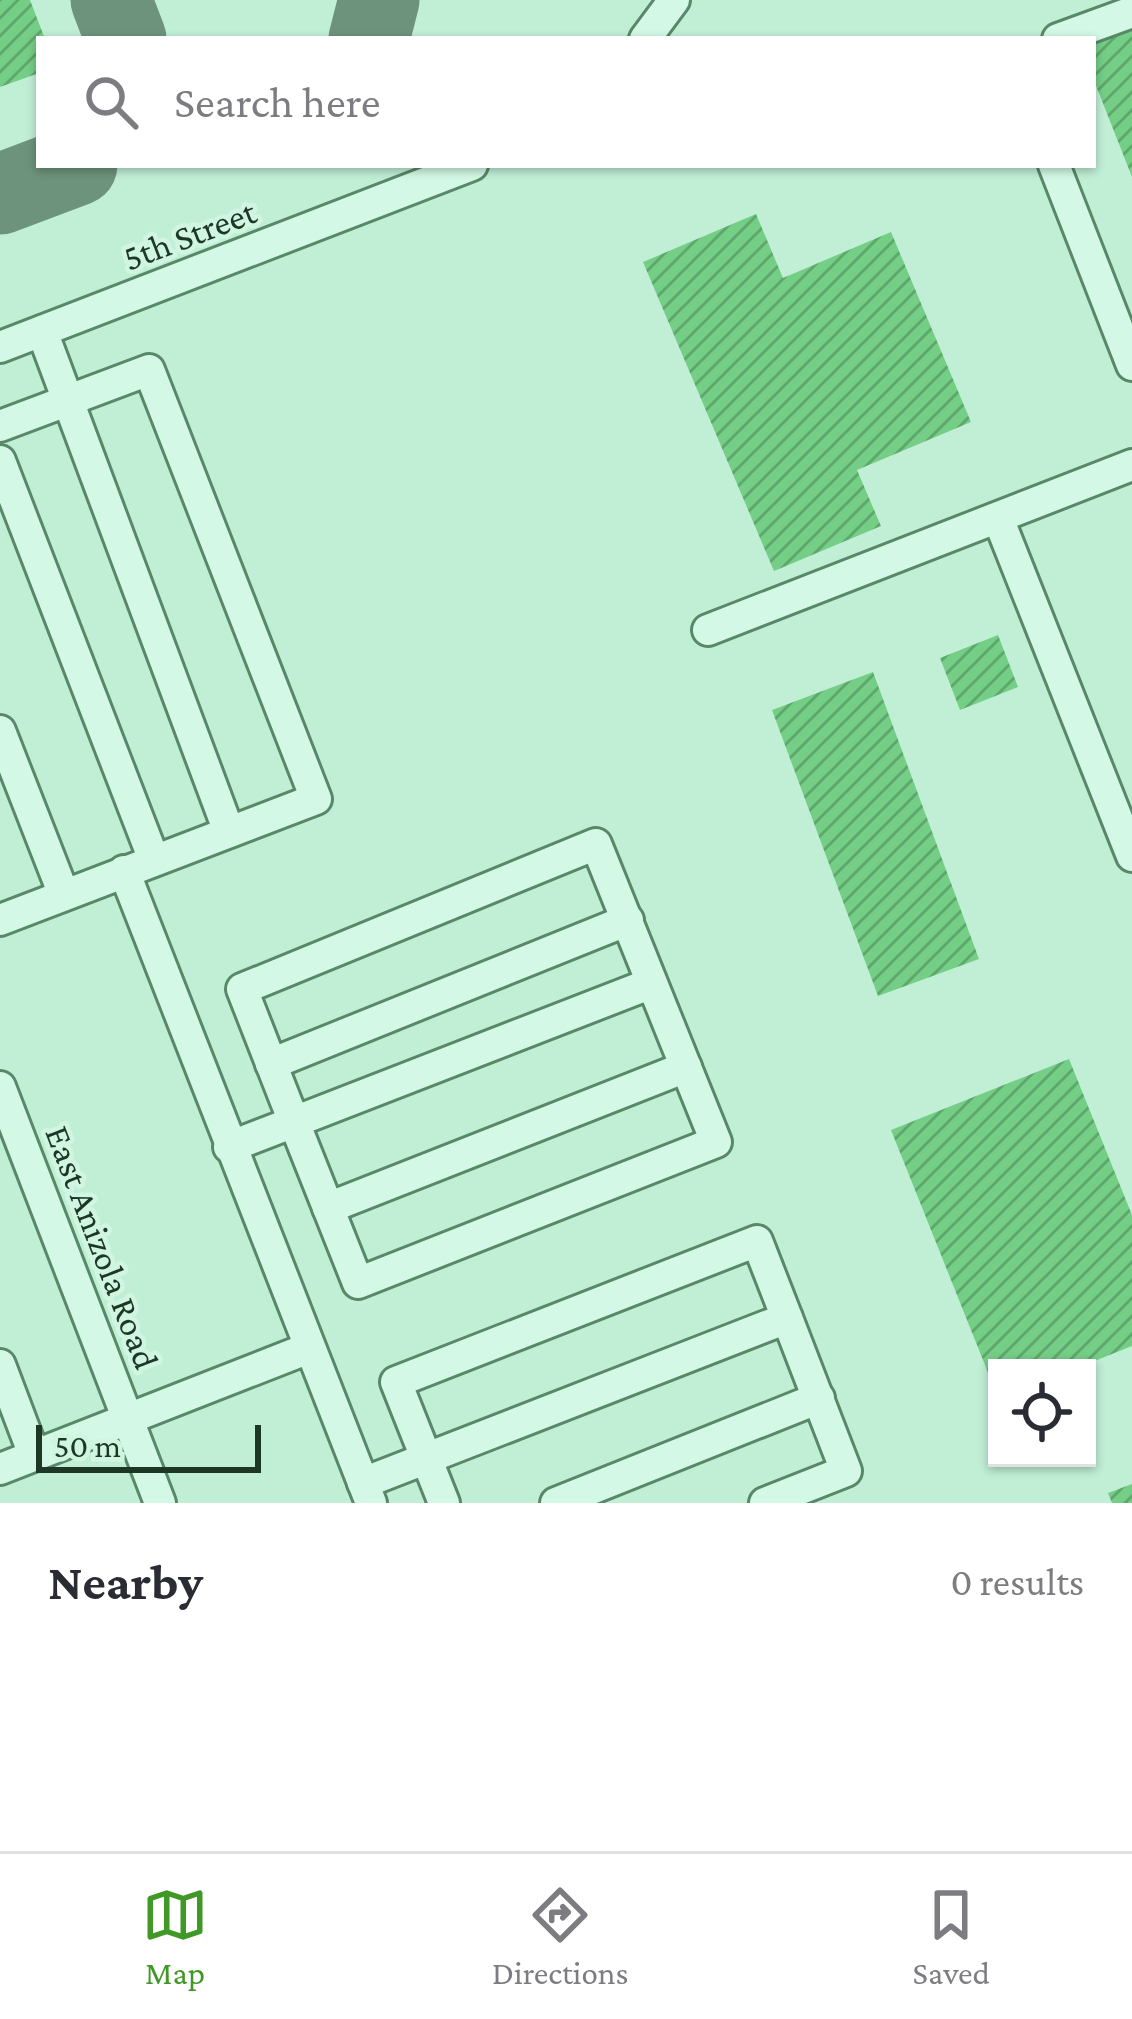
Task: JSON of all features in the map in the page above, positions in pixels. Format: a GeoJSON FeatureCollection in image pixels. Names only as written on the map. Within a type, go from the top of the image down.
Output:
{"type":"FeatureCollection","features":[{"type":"Feature","properties":{"kind":"street"},"geometry":{"type":"LineString","coordinates":[[647,36],[674,0]]}},
{"type":"Feature","properties":{"kind":"street"},"geometry":{"type":"LineString","coordinates":[[1066,36],[1132,12]]}},
{"type":"Feature","properties":{"kind":"street","name":"5th Street"},"geometry":{"type":"LineString","coordinates":[[0,346],[464,168]]}},
{"type":"Feature","properties":{"kind":"street"},"geometry":{"type":"LineString","coordinates":[[1055,168],[1132,365]]}},
{"type":"Feature","properties":{"kind":"street"},"geometry":{"type":"LineString","coordinates":[[42,331],[229,832]]}},
{"type":"Feature","properties":{"kind":"street"},"geometry":{"type":"LineString","coordinates":[[0,426],[149,370],[316,799],[0,920]]}},
{"type":"Feature","properties":{"kind":"street"},"geometry":{"type":"LineString","coordinates":[[0,461],[154,860]]}},
{"type":"Feature","properties":{"kind":"street"},"geometry":{"type":"LineString","coordinates":[[708,630],[1132,465]]}},
{"type":"Feature","properties":{"kind":"street"},"geometry":{"type":"LineString","coordinates":[[998,518],[1132,856]]}},
{"type":"Feature","properties":{"kind":"street"},"geometry":{"type":"LineString","coordinates":[[0,730],[64,895]]}},
{"type":"Feature","properties":{"kind":"street"},"geometry":{"type":"LineString","coordinates":[[596,844],[652,983],[716,1142],[358,1283],[242,989],[596,844]]}},
{"type":"Feature","properties":{"kind":"street"},"geometry":{"type":"LineString","coordinates":[[124,872],[367,1493],[426,1459],[787,1318]]}},
{"type":"Feature","properties":{"kind":"street"},"geometry":{"type":"LineString","coordinates":[[271,1064],[628,920]]}},
{"type":"Feature","properties":{"kind":"street"},"geometry":{"type":"LineString","coordinates":[[229,1147],[652,983]]}},
{"type":"Feature","properties":{"kind":"street"},"geometry":{"type":"LineString","coordinates":[[328,1208],[686,1067]]}},
{"type":"Feature","properties":{"kind":"street","name":"East Anizola Road"},"geometry":{"type":"LineString","coordinates":[[1,1095],[160,1503]]}},
{"type":"Feature","properties":{"kind":"street"},"geometry":{"type":"LineString","coordinates":[[445,1503],[396,1382],[757,1241],[846,1472],[765,1503]]}},
{"type":"Feature","properties":{"kind":"street"},"geometry":{"type":"LineString","coordinates":[[0,1469],[309,1348]]}},
{"type":"Feature","properties":{"kind":"street"},"geometry":{"type":"LineString","coordinates":[[0,1365],[34,1456]]}},
{"type":"Feature","properties":{"kind":"street"},"geometry":{"type":"LineString","coordinates":[[556,1503],[819,1398]]}},
{"type":"Feature","properties":{"kind":"building"},"geometry":{"type":"Polygon","coordinates":[[[0,0],[30,0],[44,36],[36,36],[36,74],[0,87],[0,0]]]}},
{"type":"Feature","properties":{"kind":"building"},"geometry":{"type":"Polygon","coordinates":[[[1132,30],[1132,177],[1096,86],[1096,44],[1132,30]]]}},
{"type":"Feature","properties":{"kind":"building"},"geometry":{"type":"Polygon","coordinates":[[[756,214],[783,278],[891,232],[971,422],[857,470],[881,526],[774,571],[643,262],[756,214]]]}},
{"type":"Feature","properties":{"kind":"building"},"geometry":{"type":"Polygon","coordinates":[[[998,635],[1018,687],[960,710],[940,658],[998,635]]]}},
{"type":"Feature","properties":{"kind":"building"},"geometry":{"type":"Polygon","coordinates":[[[873,672],[979,959],[878,996],[772,710],[873,672]]]}},
{"type":"Feature","properties":{"kind":"building"},"geometry":{"type":"Polygon","coordinates":[[[1069,1059],[1132,1215],[1132,1346],[1096,1360],[988,1359],[988,1372],[891,1130],[1069,1059]]]}},
{"type":"Feature","properties":{"kind":"building"},"geometry":{"type":"Polygon","coordinates":[[[1132,1484],[1132,1503],[1112,1503],[1108,1493],[1132,1484]]]}},
{"type":"Feature","properties":{"kind":"taxiway"},"geometry":{"type":"LineString","coordinates":[[111,0],[125,36]]}},
{"type":"Feature","properties":{"kind":"taxiway"},"geometry":{"type":"LineString","coordinates":[[370,36],[379,0]]}},
{"type":"Feature","properties":{"kind":"taxiway"},"geometry":{"type":"LineString","coordinates":[[0,194],[69,168]]}}]}
